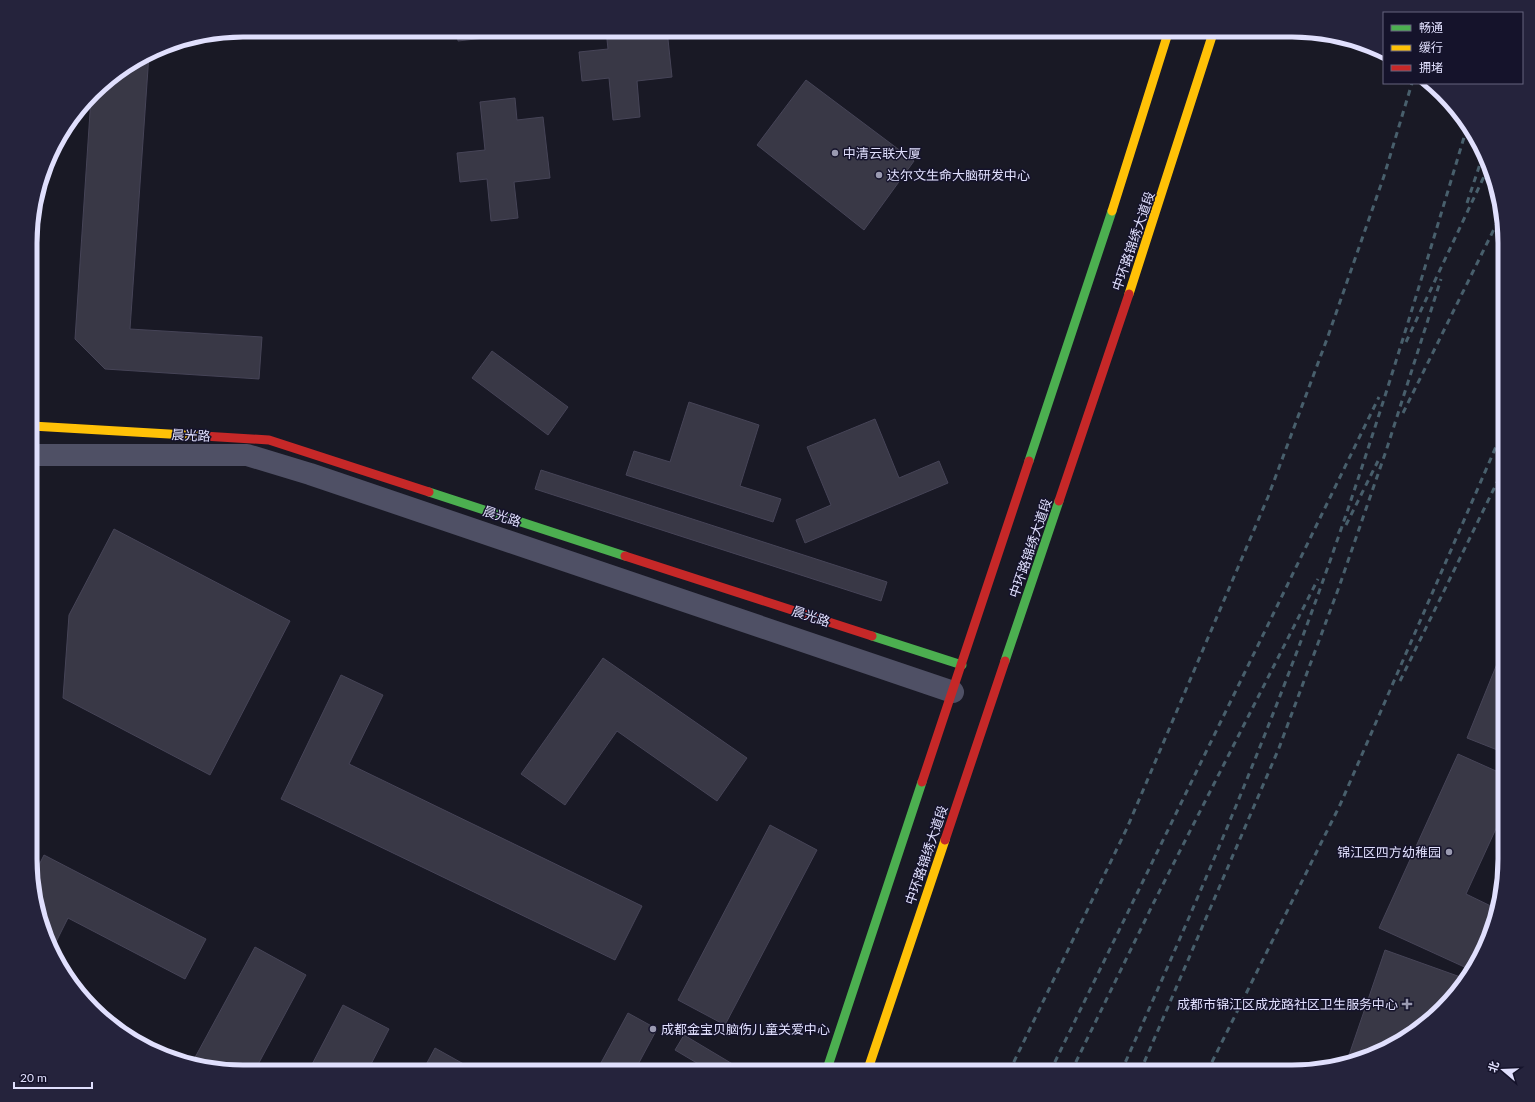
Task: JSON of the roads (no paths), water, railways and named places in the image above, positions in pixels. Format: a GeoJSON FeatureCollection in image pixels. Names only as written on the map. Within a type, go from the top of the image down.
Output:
{"type":"FeatureCollection","features":[{"type":"Feature","properties":{"kind":"main road","name":"中环路锦绣大道段"},"geometry":{"type":"LineString","coordinates":[[828,1065],[1126,170],[1167,37]]}},
{"type":"Feature","properties":{"kind":"main road","name":"中环路锦绣大道段"},"geometry":{"type":"LineString","coordinates":[[869,1065],[1164,191],[1212,37]]}},
{"type":"Feature","properties":{"kind":"main road","name":"晨光路"},"geometry":{"type":"LineString","coordinates":[[37,426],[269,440],[962,665]]}},
{"type":"Feature","properties":{"kind":"street","name":"晨光路"},"geometry":{"type":"LineString","coordinates":[[37,455],[247,455],[317,477],[953,692]]}},
{"type":"Feature","properties":{"kind":"railway"},"geometry":{"type":"LineString","coordinates":[[1012,1065],[1127,828],[1268,497],[1327,339],[1384,176],[1412,84]]}},
{"type":"Feature","properties":{"kind":"railway"},"geometry":{"type":"LineString","coordinates":[[1124,1065],[1246,781],[1315,603],[1376,425],[1466,132]]}},
{"type":"Feature","properties":{"kind":"railway"},"geometry":{"type":"LineString","coordinates":[[1467,203],[1481,161]]}},
{"type":"Feature","properties":{"kind":"railway"},"geometry":{"type":"LineString","coordinates":[[1406,342],[1486,173]]}},
{"type":"Feature","properties":{"kind":"railway"},"geometry":{"type":"LineString","coordinates":[[1403,413],[1497,223]]}},
{"type":"Feature","properties":{"kind":"railway"},"geometry":{"type":"LineString","coordinates":[[1143,1065],[1279,748],[1339,587],[1386,451],[1441,279]]}},
{"type":"Feature","properties":{"kind":"railway"},"geometry":{"type":"LineString","coordinates":[[1053,1065],[1379,397]]}},
{"type":"Feature","properties":{"kind":"railway"},"geometry":{"type":"LineString","coordinates":[[1210,1065],[1340,805],[1498,442]]}},
{"type":"Feature","properties":{"kind":"railway"},"geometry":{"type":"LineString","coordinates":[[1346,525],[1378,461]]}},
{"type":"Feature","properties":{"kind":"railway"},"geometry":{"type":"LineString","coordinates":[[1400,681],[1498,480]]}},
{"type":"Feature","properties":{"kind":"railway"},"geometry":{"type":"LineString","coordinates":[[1074,1065],[1154,902],[1318,579]]}},
{"type":"Feature","properties":{"kind":"place","name":"中清云联大厦"},"geometry":{"type":"Point","coordinates":[835,153]}},
{"type":"Feature","properties":{"kind":"place","name":"达尔文生命大脑研发中心"},"geometry":{"type":"Point","coordinates":[879,175]}},
{"type":"Feature","properties":{"kind":"place","name":"锦江区四方幼稚园"},"geometry":{"type":"Point","coordinates":[1449,852]}},
{"type":"Feature","properties":{"kind":"place","name":"成都市锦江区成龙路社区卫生服务中心"},"geometry":{"type":"Point","coordinates":[1407,1004]}},
{"type":"Feature","properties":{"kind":"place","name":"成都金宝贝脑伤儿童关爱中心"},"geometry":{"type":"Point","coordinates":[653,1029]}}]}
